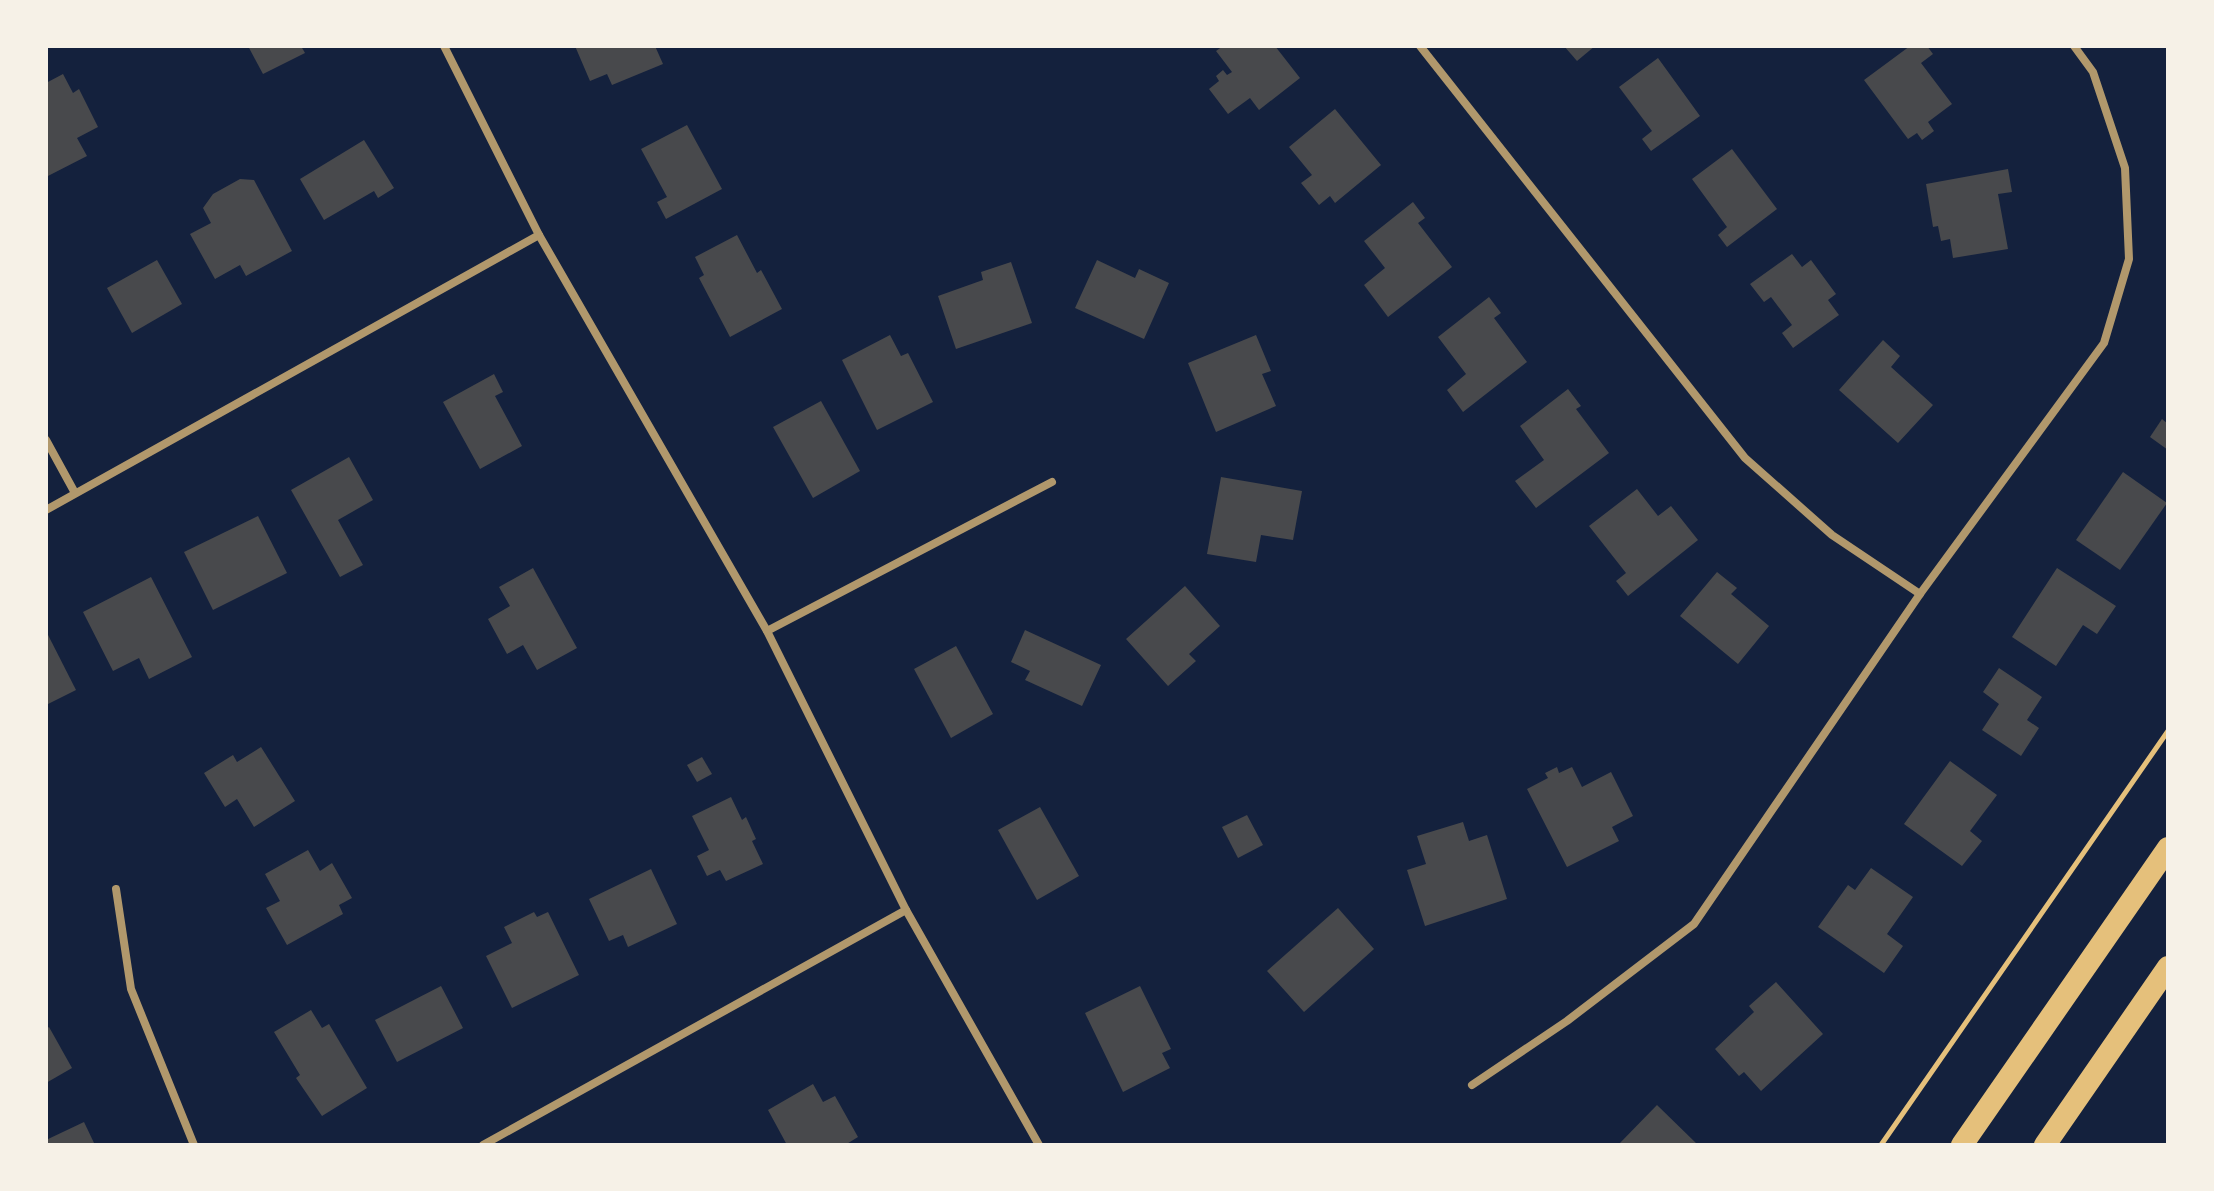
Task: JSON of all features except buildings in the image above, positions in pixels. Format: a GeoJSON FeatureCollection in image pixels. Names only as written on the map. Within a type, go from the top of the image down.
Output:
{"type":"FeatureCollection","features":[{"type":"Feature","properties":{"kind":"highway"},"geometry":{"type":"LineString","coordinates":[[1962,1145],[2168,848]]}},
{"type":"Feature","properties":{"kind":"highway"},"geometry":{"type":"LineString","coordinates":[[2045,1145],[2168,967]]}},
{"type":"Feature","properties":{"kind":"street"},"geometry":{"type":"LineString","coordinates":[[444,46],[539,235],[767,631],[906,910],[1039,1145]]}},
{"type":"Feature","properties":{"kind":"street"},"geometry":{"type":"LineString","coordinates":[[1420,46],[1745,458],[1832,535],[1920,594]]}},
{"type":"Feature","properties":{"kind":"street"},"geometry":{"type":"LineString","coordinates":[[1472,1085],[1567,1021],[1694,924],[1920,594],[2104,343],[2129,259],[2125,168],[2093,72],[2074,46]]}},
{"type":"Feature","properties":{"kind":"street"},"geometry":{"type":"LineString","coordinates":[[46,510],[539,235]]}},
{"type":"Feature","properties":{"kind":"street"},"geometry":{"type":"LineString","coordinates":[[46,440],[75,493]]}},
{"type":"Feature","properties":{"kind":"street"},"geometry":{"type":"LineString","coordinates":[[767,631],[1052,482]]}},
{"type":"Feature","properties":{"kind":"street"},"geometry":{"type":"LineString","coordinates":[[116,889],[131,989],[194,1145]]}},
{"type":"Feature","properties":{"kind":"street"},"geometry":{"type":"LineString","coordinates":[[483,1145],[906,910]]}},
{"type":"Feature","properties":{"kind":"path"},"geometry":{"type":"LineString","coordinates":[[1881,1145],[2168,731]]}}]}
